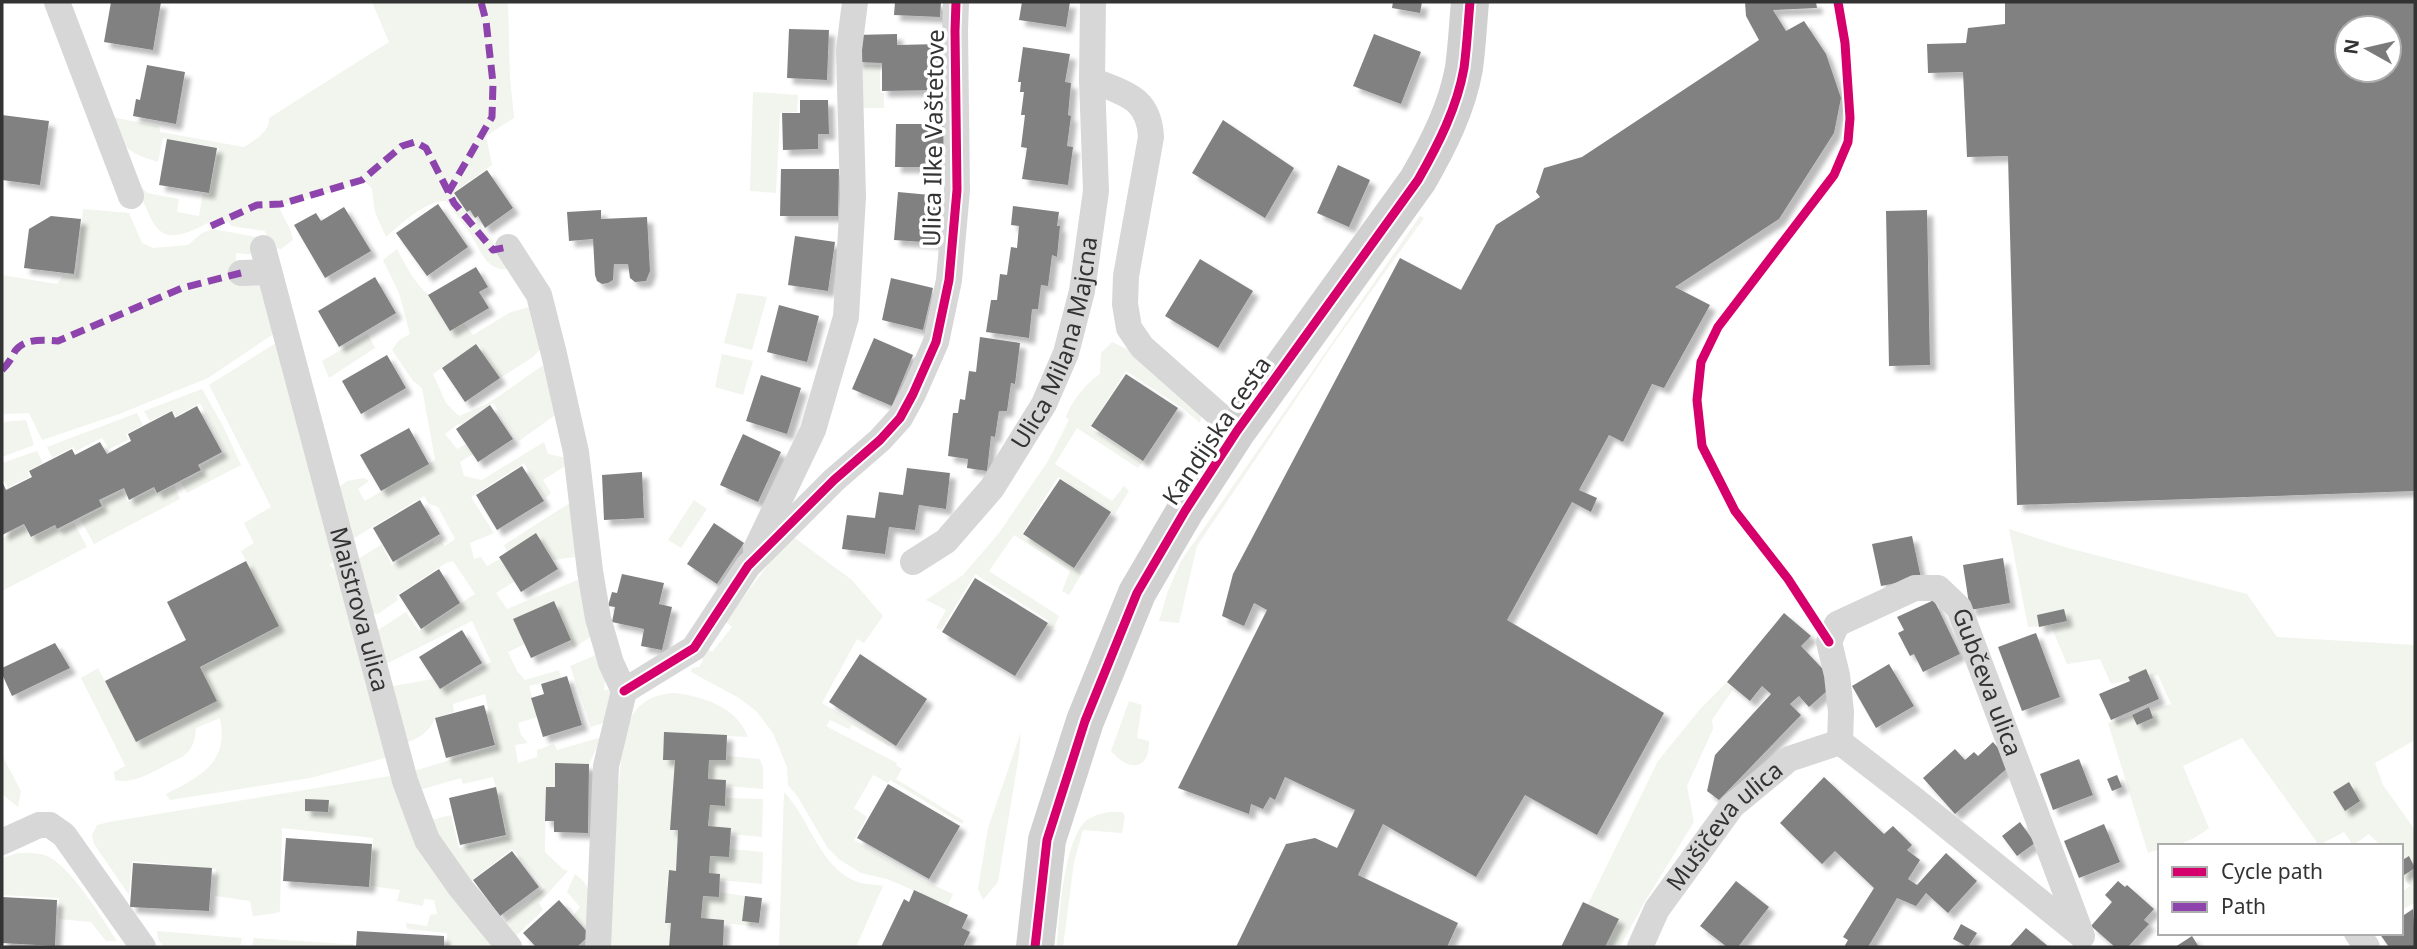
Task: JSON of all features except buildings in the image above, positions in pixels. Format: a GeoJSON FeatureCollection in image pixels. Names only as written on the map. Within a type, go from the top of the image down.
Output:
{"type":"FeatureCollection","features":[{"type":"Feature","properties":{"kind":"main road","name":"Kandijska cesta"},"geometry":{"type":"LineString","coordinates":[[1035,947],[1047,840],[1071,759],[1137,593],[1185,511],[1237,431],[1418,180],[1457,97],[1464,69],[1470,2]]}},
{"type":"Feature","properties":{"kind":"street"},"geometry":{"type":"LineString","coordinates":[[57,2],[131,196]]}},
{"type":"Feature","properties":{"kind":"street","name":"Ulica Ilke Vaštetove"},"geometry":{"type":"LineString","coordinates":[[624,691],[694,648],[748,566],[813,430],[846,317],[853,197],[849,50],[855,2]]}},
{"type":"Feature","properties":{"kind":"street","name":"Ulica Ilke Vaštetove"},"geometry":{"type":"LineString","coordinates":[[748,566],[900,418],[936,342],[949,280],[957,190],[954,31],[956,2]]}},
{"type":"Feature","properties":{"kind":"street","name":"Ulica Milana Majcna"},"geometry":{"type":"LineString","coordinates":[[913,562],[946,541],[992,488],[1044,404],[1066,353],[1082,291],[1096,191],[1092,80],[1093,2]]}},
{"type":"Feature","properties":{"kind":"street","name":"Ulica Milana Majcna"},"geometry":{"type":"LineString","coordinates":[[1092,80],[1132,97],[1144,108],[1150,121],[1151,137],[1125,290],[1129,328],[1142,347],[1237,431]]}},
{"type":"Feature","properties":{"kind":"street"},"geometry":{"type":"LineString","coordinates":[[508,247],[536,290],[544,317],[576,452],[598,618],[608,653],[624,691],[606,766],[598,947]]}},
{"type":"Feature","properties":{"kind":"street","name":"Maistrova ulica"},"geometry":{"type":"LineString","coordinates":[[241,273],[266,260],[405,781],[427,840],[460,887],[509,947]]}},
{"type":"Feature","properties":{"kind":"street","name":"Gubčeva ulica"},"geometry":{"type":"LineString","coordinates":[[1915,588],[1938,588],[1959,608],[2089,942],[1840,742],[1841,712],[1837,676],[1829,642],[1837,624],[1915,588]]}},
{"type":"Feature","properties":{"kind":"street","name":"Mušičeva ulica"},"geometry":{"type":"LineString","coordinates":[[1640,947],[1657,909],[1732,806],[1789,759],[1840,742]]}},
{"type":"Feature","properties":{"kind":"street"},"geometry":{"type":"LineString","coordinates":[[2,842],[39,825],[50,825],[64,835],[143,947]]}},
{"type":"Feature","properties":{"kind":"shaded area"},"geometry":{"type":"Polygon","coordinates":[[[372,2],[508,2],[514,118],[486,136],[492,165],[453,193],[473,223],[477,221],[514,269],[505,270],[488,262],[446,201],[423,208],[386,237],[375,212],[372,189],[366,182],[278,206],[293,240],[281,249],[270,247],[265,231],[231,226],[230,223],[215,219],[180,235],[169,235],[160,231],[153,223],[133,178],[147,193],[179,199],[177,212],[199,216],[203,194],[209,195],[219,148],[163,138],[158,162],[138,155],[127,147],[111,117],[159,126],[160,132],[244,147],[264,131],[269,118],[389,42],[372,2]]]}},
{"type":"Feature","properties":{"kind":"shaded area"},"geometry":{"type":"Polygon","coordinates":[[[856,65],[880,65],[880,92],[884,93],[884,108],[856,108],[856,65]]]}},
{"type":"Feature","properties":{"kind":"shaded area"},"geometry":{"type":"Polygon","coordinates":[[[753,92],[798,95],[797,112],[780,113],[776,193],[750,191],[753,92]]]}},
{"type":"Feature","properties":{"kind":"shaded area"},"geometry":{"type":"Polygon","coordinates":[[[83,209],[129,213],[142,243],[153,248],[188,245],[202,233],[213,229],[256,237],[257,255],[236,253],[236,267],[257,276],[278,331],[208,378],[119,414],[42,440],[29,413],[2,414],[2,275],[57,284],[63,276],[75,277],[83,209]]]}},
{"type":"Feature","properties":{"kind":"shaded area"},"geometry":{"type":"Polygon","coordinates":[[[1420,216],[1424,218],[1334,343],[1197,546],[1179,623],[1159,621],[1181,561],[1420,216]]]}},
{"type":"Feature","properties":{"kind":"shaded area"},"geometry":{"type":"Polygon","coordinates":[[[397,249],[423,290],[458,318],[473,335],[511,312],[533,306],[544,345],[533,357],[500,378],[476,344],[433,374],[446,403],[459,416],[489,403],[542,366],[548,366],[558,413],[519,441],[493,403],[445,434],[457,449],[466,444],[473,454],[460,462],[464,476],[482,480],[544,442],[548,454],[566,458],[567,465],[543,480],[551,493],[545,498],[524,463],[471,497],[494,533],[470,543],[474,559],[481,557],[487,566],[500,559],[515,581],[496,593],[507,609],[580,579],[593,635],[574,648],[554,602],[525,644],[508,652],[517,671],[525,680],[559,670],[561,678],[529,686],[537,717],[518,723],[521,735],[528,743],[515,745],[518,763],[537,757],[537,750],[554,744],[557,750],[602,737],[589,764],[555,764],[555,787],[546,787],[545,852],[568,871],[539,903],[543,910],[512,940],[500,924],[545,887],[512,849],[467,884],[455,872],[432,820],[451,815],[459,848],[508,836],[493,777],[463,784],[461,778],[416,791],[414,771],[496,746],[485,694],[453,704],[454,712],[435,718],[430,728],[422,735],[403,744],[388,687],[433,679],[440,689],[491,662],[472,621],[382,666],[378,630],[406,612],[419,631],[475,594],[453,561],[396,596],[398,600],[378,614],[368,612],[358,559],[381,545],[392,565],[433,541],[435,544],[440,540],[445,546],[455,539],[438,507],[428,503],[424,496],[349,541],[335,490],[347,481],[364,478],[369,481],[358,489],[365,501],[435,460],[422,388],[413,381],[392,350],[399,340],[410,334],[399,293],[383,260],[397,249]]]}},
{"type":"Feature","properties":{"kind":"shaded area"},"geometry":{"type":"Polygon","coordinates":[[[737,293],[767,297],[752,350],[724,343],[737,293]]]}},
{"type":"Feature","properties":{"kind":"shaded area"},"geometry":{"type":"Polygon","coordinates":[[[368,334],[375,348],[329,378],[322,361],[368,334]]]}},
{"type":"Feature","properties":{"kind":"shaded area"},"geometry":{"type":"Polygon","coordinates":[[[279,341],[339,557],[329,565],[343,575],[393,756],[310,778],[170,800],[166,794],[201,774],[216,757],[222,733],[220,718],[196,728],[193,744],[182,757],[149,774],[131,780],[115,780],[114,772],[125,766],[124,763],[81,678],[98,668],[136,742],[217,701],[201,668],[279,626],[241,551],[254,543],[244,523],[271,507],[209,385],[279,341]]]}},
{"type":"Feature","properties":{"kind":"shaded area"},"geometry":{"type":"Polygon","coordinates":[[[1112,342],[1139,351],[1199,412],[1200,423],[1181,407],[1126,371],[1090,427],[1142,462],[1138,468],[1077,428],[1055,464],[1112,501],[1124,486],[1129,491],[1115,514],[1058,477],[1022,534],[1082,573],[1069,595],[1062,591],[1070,571],[1014,535],[989,571],[1059,616],[1054,628],[1045,628],[1049,621],[975,574],[941,630],[936,628],[946,610],[926,600],[963,575],[999,533],[1048,461],[1069,420],[1066,417],[1075,399],[1089,382],[1100,374],[1101,353],[1112,342]]]}},
{"type":"Feature","properties":{"kind":"shaded area"},"geometry":{"type":"Polygon","coordinates":[[[722,354],[753,361],[743,395],[715,387],[722,354]]]}},
{"type":"Feature","properties":{"kind":"shaded area"},"geometry":{"type":"Polygon","coordinates":[[[202,389],[241,465],[187,493],[181,482],[203,471],[201,466],[226,452],[200,403],[176,416],[172,410],[150,421],[144,411],[202,389]]]}},
{"type":"Feature","properties":{"kind":"shaded area"},"geometry":{"type":"Polygon","coordinates":[[[137,413],[143,425],[126,434],[128,440],[109,449],[102,438],[76,451],[73,447],[52,458],[47,447],[137,413]]]}},
{"type":"Feature","properties":{"kind":"shaded area"},"geometry":{"type":"Polygon","coordinates":[[[26,420],[34,445],[2,457],[2,422],[26,420]]]}},
{"type":"Feature","properties":{"kind":"shaded area"},"geometry":{"type":"Polygon","coordinates":[[[37,451],[43,463],[28,471],[29,477],[8,487],[2,478],[2,463],[37,451]]]}},
{"type":"Feature","properties":{"kind":"shaded area"},"geometry":{"type":"Polygon","coordinates":[[[174,485],[180,499],[94,544],[80,519],[104,507],[102,501],[122,491],[128,502],[153,489],[157,494],[174,485]]]}},
{"type":"Feature","properties":{"kind":"shaded area"},"geometry":{"type":"Polygon","coordinates":[[[576,499],[582,556],[553,560],[536,534],[507,552],[504,545],[576,499]]]}},
{"type":"Feature","properties":{"kind":"shaded area"},"geometry":{"type":"Polygon","coordinates":[[[694,500],[707,509],[681,548],[668,540],[694,500]]]}},
{"type":"Feature","properties":{"kind":"shaded area"},"geometry":{"type":"Polygon","coordinates":[[[74,523],[87,547],[2,591],[3,538],[23,526],[31,538],[55,526],[58,531],[74,523]]]}},
{"type":"Feature","properties":{"kind":"shaded area"},"geometry":{"type":"Polygon","coordinates":[[[2009,529],[2068,548],[2247,594],[2277,637],[2415,645],[2415,740],[2375,763],[2383,785],[2415,830],[2415,903],[2403,909],[2403,891],[2410,886],[2403,876],[2403,844],[2379,844],[2369,834],[2352,844],[2344,832],[2318,844],[2242,738],[2183,766],[2209,828],[2186,842],[2158,844],[2158,850],[2148,853],[2108,723],[2171,704],[2158,675],[2111,684],[2100,659],[2067,664],[2051,626],[2028,627],[2009,529]]]}},
{"type":"Feature","properties":{"kind":"shaded area"},"geometry":{"type":"Polygon","coordinates":[[[791,535],[852,580],[883,616],[864,643],[857,639],[822,703],[891,745],[852,725],[849,729],[830,720],[826,726],[897,763],[902,769],[896,779],[964,821],[962,824],[890,780],[888,783],[873,775],[854,808],[867,817],[854,840],[924,881],[953,894],[948,905],[887,879],[861,873],[840,860],[827,847],[788,785],[787,767],[773,733],[756,711],[739,698],[691,672],[692,668],[699,667],[706,647],[712,652],[732,627],[725,621],[791,535]]]}},
{"type":"Feature","properties":{"kind":"shaded area"},"geometry":{"type":"Polygon","coordinates":[[[596,655],[605,681],[604,690],[610,690],[612,701],[608,721],[591,727],[570,666],[596,655]]]}},
{"type":"Feature","properties":{"kind":"shaded area"},"geometry":{"type":"Polygon","coordinates":[[[1727,682],[1734,688],[1712,720],[1713,729],[1687,786],[1694,822],[1620,947],[1567,947],[1658,761],[1701,708],[1727,682]]]}},
{"type":"Feature","properties":{"kind":"shaded area"},"geometry":{"type":"Polygon","coordinates":[[[675,693],[697,697],[728,711],[743,727],[748,737],[664,733],[663,760],[675,760],[678,830],[676,871],[668,871],[665,922],[671,923],[669,947],[607,947],[615,782],[619,784],[624,738],[628,724],[644,703],[657,696],[675,693]]]}},
{"type":"Feature","properties":{"kind":"shaded area"},"geometry":{"type":"Polygon","coordinates":[[[1129,701],[1142,705],[1137,738],[1149,741],[1146,758],[1137,765],[1127,764],[1111,751],[1129,701]]]}},
{"type":"Feature","properties":{"kind":"shaded area"},"geometry":{"type":"Polygon","coordinates":[[[1021,732],[998,882],[983,900],[978,889],[988,828],[1021,732]]]}},
{"type":"Feature","properties":{"kind":"shaded area"},"geometry":{"type":"Polygon","coordinates":[[[2,755],[21,791],[18,807],[2,794],[2,755]]]}},
{"type":"Feature","properties":{"kind":"shaded area"},"geometry":{"type":"Polygon","coordinates":[[[727,756],[760,759],[763,789],[726,786],[726,780],[708,779],[709,760],[726,760],[727,756]]]}},
{"type":"Feature","properties":{"kind":"shaded area"},"geometry":{"type":"Polygon","coordinates":[[[390,776],[501,947],[447,947],[447,933],[407,929],[406,923],[427,926],[430,915],[437,914],[434,900],[424,899],[423,906],[397,901],[400,890],[371,886],[373,838],[282,828],[280,911],[253,916],[250,901],[215,896],[216,869],[132,861],[129,895],[94,844],[92,835],[97,825],[109,822],[390,776]]]}},
{"type":"Feature","properties":{"kind":"shaded area"},"geometry":{"type":"Polygon","coordinates":[[[784,792],[835,868],[861,883],[883,886],[856,947],[779,947],[784,792]]]}},
{"type":"Feature","properties":{"kind":"shaded area"},"geometry":{"type":"Polygon","coordinates":[[[726,798],[763,799],[762,837],[731,834],[731,828],[708,826],[710,805],[725,806],[726,798]]]}},
{"type":"Feature","properties":{"kind":"shaded area"},"geometry":{"type":"Polygon","coordinates":[[[1109,812],[1122,812],[1125,816],[1122,833],[1083,830],[1074,862],[1063,947],[1057,947],[1067,863],[1077,833],[1086,821],[1109,812]]]}},
{"type":"Feature","properties":{"kind":"shaded area"},"geometry":{"type":"Polygon","coordinates":[[[729,849],[763,852],[762,884],[720,880],[720,874],[709,873],[710,856],[728,857],[729,849]]]}},
{"type":"Feature","properties":{"kind":"shaded area"},"geometry":{"type":"Polygon","coordinates":[[[18,853],[43,855],[60,865],[87,896],[117,941],[106,941],[91,922],[59,919],[59,898],[2,895],[2,858],[18,853]]]}},
{"type":"Feature","properties":{"kind":"shaded area"},"geometry":{"type":"Polygon","coordinates":[[[575,874],[590,893],[589,934],[573,916],[580,907],[567,892],[575,874]]]}},
{"type":"Feature","properties":{"kind":"shaded area"},"geometry":{"type":"Polygon","coordinates":[[[719,892],[745,896],[742,921],[754,922],[752,926],[701,918],[703,896],[719,892]]]}},
{"type":"Feature","properties":{"kind":"shaded area"},"geometry":{"type":"Polygon","coordinates":[[[157,931],[242,938],[240,947],[164,947],[158,939],[157,931]]]}},
{"type":"Feature","properties":{"kind":"shaded area"},"geometry":{"type":"Polygon","coordinates":[[[254,938],[353,944],[353,947],[252,947],[254,938]]]}},
{"type":"Feature","properties":{"kind":"marked path"},"geometry":{"type":"LineString","coordinates":[[448,193],[492,117],[493,83],[486,21],[481,2]]}},
{"type":"Feature","properties":{"kind":"marked path"},"geometry":{"type":"LineString","coordinates":[[211,226],[257,205],[281,204],[362,180],[402,146],[415,142],[426,148],[454,203],[493,250],[508,247]]}},
{"type":"Feature","properties":{"kind":"marked path"},"geometry":{"type":"LineString","coordinates":[[2,370],[15,351],[24,344],[58,341],[182,288],[241,273]]}},
{"type":"Feature","properties":{"kind":"cycle path"},"geometry":{"type":"LineString","coordinates":[[624,691],[694,648],[748,566],[834,480],[880,440],[900,418],[913,394],[936,342],[949,280],[957,190],[956,2]]}},
{"type":"Feature","properties":{"kind":"cycle path"},"geometry":{"type":"LineString","coordinates":[[1035,947],[1047,840],[1085,721],[1137,593],[1185,511],[1237,431],[1418,180],[1457,97],[1464,68],[1470,2]]}},
{"type":"Feature","properties":{"kind":"cycle path"},"geometry":{"type":"LineString","coordinates":[[1829,642],[1788,579],[1735,511],[1702,446],[1697,400],[1701,362],[1718,327],[1834,175],[1848,142],[1850,118],[1845,43],[1838,2]]}}]}
